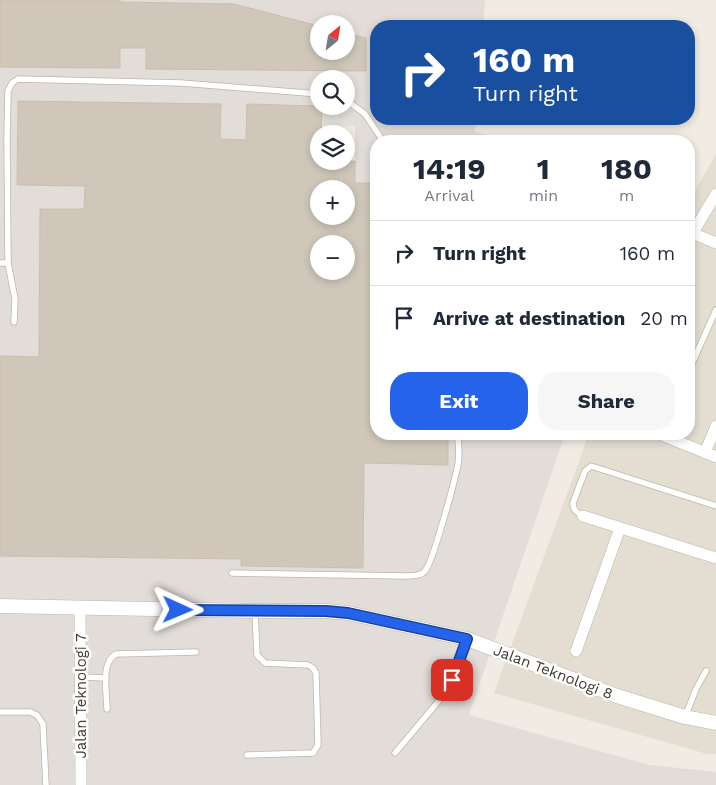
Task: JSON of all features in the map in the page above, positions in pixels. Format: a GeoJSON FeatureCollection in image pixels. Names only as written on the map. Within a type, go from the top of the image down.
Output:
{"type":"FeatureCollection","features":[{"type":"Feature","properties":{"kind":"street"},"geometry":{"type":"LineString","coordinates":[[695,228],[716,194]]}},
{"type":"Feature","properties":{"kind":"street"},"geometry":{"type":"LineString","coordinates":[[695,237],[716,243]]}},
{"type":"Feature","properties":{"kind":"street"},"geometry":{"type":"LineString","coordinates":[[704,453],[716,426]]}},
{"type":"Feature","properties":{"kind":"street"},"geometry":{"type":"LineString","coordinates":[[673,440],[716,457]]}},
{"type":"Feature","properties":{"kind":"street"},"geometry":{"type":"LineString","coordinates":[[583,516],[716,558]]}},
{"type":"Feature","properties":{"kind":"street"},"geometry":{"type":"LineString","coordinates":[[576,651],[620,528]]}},
{"type":"Feature","properties":{"kind":"street","name":"Jalan Teknologi 8"},"geometry":{"type":"LineString","coordinates":[[0,606],[326,611],[348,613],[467,639],[617,696],[685,717],[716,723]]}},
{"type":"Feature","properties":{"kind":"street","name":"Jalan Teknologi 7"},"geometry":{"type":"LineString","coordinates":[[80,608],[81,785]]}},
{"type":"Feature","properties":{"kind":"lane"},"geometry":{"type":"LineString","coordinates":[[14,322],[15,299],[8,263],[8,91],[12,83],[18,79],[181,83],[310,93]]}},
{"type":"Feature","properties":{"kind":"lane"},"geometry":{"type":"LineString","coordinates":[[355,107],[365,114],[370,122]]}},
{"type":"Feature","properties":{"kind":"lane"},"geometry":{"type":"LineString","coordinates":[[0,263],[8,263]]}},
{"type":"Feature","properties":{"kind":"lane"},"geometry":{"type":"LineString","coordinates":[[695,357],[716,310]]}},
{"type":"Feature","properties":{"kind":"lane"},"geometry":{"type":"LineString","coordinates":[[232,573],[408,576],[418,575],[425,571],[432,556],[455,478],[458,462],[458,440]]}},
{"type":"Feature","properties":{"kind":"lane"},"geometry":{"type":"LineString","coordinates":[[583,516],[573,508],[585,472],[591,466],[716,506]]}},
{"type":"Feature","properties":{"kind":"lane"},"geometry":{"type":"LineString","coordinates":[[247,755],[313,753],[318,745],[316,673],[308,665],[265,663],[260,660],[257,655],[256,611]]}},
{"type":"Feature","properties":{"kind":"lane"},"geometry":{"type":"LineString","coordinates":[[395,753],[442,698],[452,680],[467,639]]}},
{"type":"Feature","properties":{"kind":"lane"},"geometry":{"type":"LineString","coordinates":[[107,709],[107,665],[116,654],[196,652]]}},
{"type":"Feature","properties":{"kind":"lane"},"geometry":{"type":"LineString","coordinates":[[685,717],[696,689],[706,671]]}},
{"type":"Feature","properties":{"kind":"lane"},"geometry":{"type":"LineString","coordinates":[[80,677],[106,678]]}},
{"type":"Feature","properties":{"kind":"lane"},"geometry":{"type":"LineString","coordinates":[[0,712],[30,712],[37,715],[43,724],[46,785]]}},
{"type":"Feature","properties":{"kind":"shaded area"},"geometry":{"type":"Polygon","coordinates":[[[0,0],[485,0],[483,20],[370,20],[370,125],[476,125],[475,132],[487,135],[370,135],[370,183],[355,183],[355,125],[322,125],[322,115],[355,115],[355,70],[310,70],[310,105],[247,104],[246,140],[220,139],[221,105],[18,101],[17,185],[85,186],[84,209],[40,209],[39,357],[0,356],[0,0]]]}},
{"type":"Feature","properties":{"kind":"shaded area"},"geometry":{"type":"Polygon","coordinates":[[[716,154],[716,754],[707,754],[494,693],[587,440],[695,440],[695,191],[716,154]]]}},
{"type":"Feature","properties":{"kind":"shaded area"},"geometry":{"type":"Polygon","coordinates":[[[448,440],[563,440],[469,715],[650,765],[716,772],[716,785],[0,785],[0,556],[225,559],[226,462],[448,465],[448,440]]]}},
{"type":"Feature","properties":{"kind":"building"},"geometry":{"type":"Polygon","coordinates":[[[0,0],[120,0],[120,2],[234,4],[310,24],[310,60],[355,60],[355,35],[366,38],[366,71],[146,69],[146,48],[120,48],[120,68],[0,67],[0,0]]]}},
{"type":"Feature","properties":{"kind":"building"},"geometry":{"type":"Polygon","coordinates":[[[18,101],[221,104],[220,139],[246,140],[247,104],[310,106],[310,115],[322,115],[321,125],[310,125],[310,170],[355,170],[355,180],[310,180],[310,225],[355,225],[355,183],[370,183],[370,440],[448,440],[448,465],[364,463],[363,568],[241,566],[241,559],[0,556],[0,356],[39,357],[40,209],[84,209],[85,186],[17,185],[18,101]]]}},
{"type":"Feature","properties":{"kind":"route"},"geometry":{"type":"LineString","coordinates":[[178,610],[326,611],[348,613],[467,639],[452,680]]}}]}
